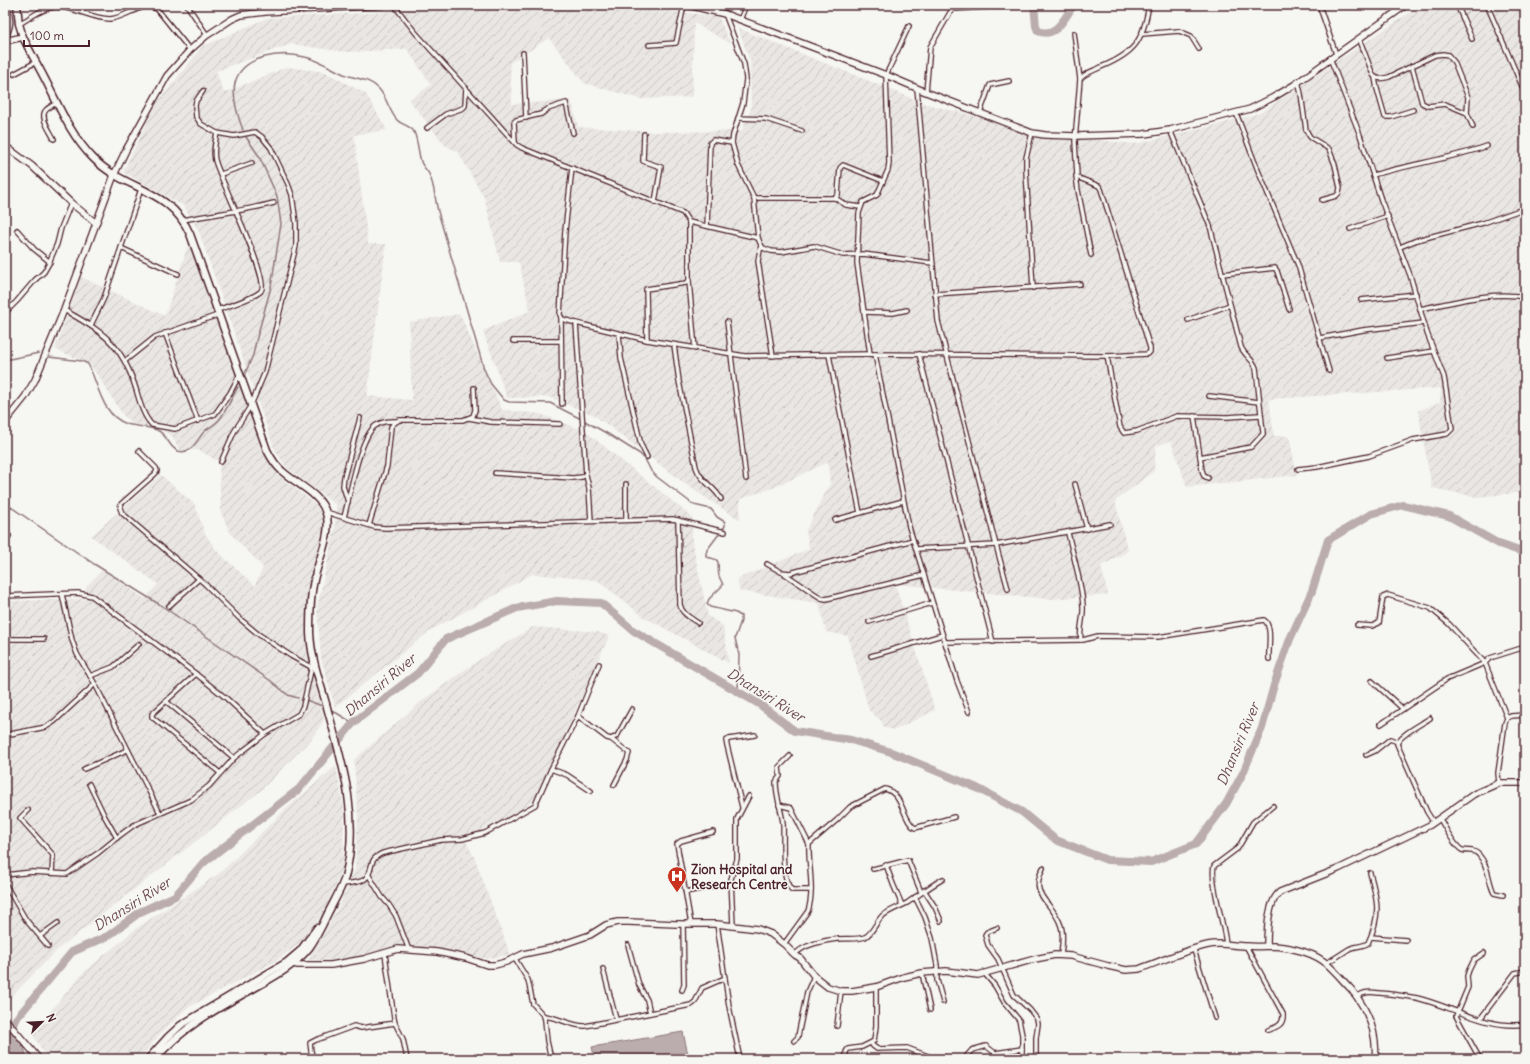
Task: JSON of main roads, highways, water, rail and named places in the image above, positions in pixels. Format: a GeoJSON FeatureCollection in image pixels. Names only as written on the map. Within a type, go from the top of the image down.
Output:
{"type":"FeatureCollection","features":[{"type":"Feature","properties":{"kind":"main road"},"geometry":{"type":"LineString","coordinates":[[17,5],[22,37],[56,103],[86,152],[114,175],[168,204],[183,220],[190,234],[267,450],[276,465],[316,498],[323,506],[326,512],[328,526],[315,572],[311,593],[310,633],[312,663],[318,677],[335,735],[345,776],[349,801],[350,845],[347,868],[342,884],[327,915],[305,946],[290,963],[191,1025],[173,1039],[155,1059]]}},
{"type":"Feature","properties":{"kind":"main road"},"geometry":{"type":"LineString","coordinates":[[148,1059],[181,1025],[290,963]]}},
{"type":"Feature","properties":{"kind":"waterway"},"geometry":{"type":"LineString","coordinates":[[1034,5],[1036,26],[1038,31],[1045,33],[1050,32],[1060,25],[1074,5]]}},
{"type":"Feature","properties":{"kind":"waterway"},"geometry":{"type":"LineString","coordinates":[[243,130],[237,113],[234,89],[235,83],[239,74],[246,66],[264,57],[274,55],[295,55],[310,58],[346,75],[368,81],[379,89],[397,120],[411,128],[414,132],[421,162],[429,174],[433,184],[439,215],[484,369],[491,384],[504,400],[509,402],[550,403],[608,434],[640,454],[645,459],[651,471],[657,477],[694,505],[711,509],[717,517],[725,522],[725,526],[707,550],[706,554],[706,557],[715,559],[718,562],[719,576],[723,585],[709,599],[707,604],[710,607],[736,613],[741,616],[741,621],[735,638],[739,655],[738,692]]}},
{"type":"Feature","properties":{"kind":"waterway"},"geometry":{"type":"LineString","coordinates":[[244,376],[253,355],[271,287],[281,224],[277,196],[259,156],[246,137]]}},
{"type":"Feature","properties":{"kind":"waterway"},"geometry":{"type":"LineString","coordinates":[[5,360],[39,353]]}},
{"type":"Feature","properties":{"kind":"waterway"},"geometry":{"type":"LineString","coordinates":[[49,357],[82,361],[88,364],[106,407],[111,414],[118,420],[127,424],[157,430],[172,447],[183,452],[190,449],[205,431],[221,418],[238,387]]}},
{"type":"Feature","properties":{"kind":"waterway"},"geometry":{"type":"LineString","coordinates":[[5,503],[94,564],[162,606],[271,681],[288,695],[298,698]]}},
{"type":"Feature","properties":{"kind":"waterway","name":"Dhansiri River"},"geometry":{"type":"LineString","coordinates":[[5,1039],[16,1019],[72,952],[108,936],[140,912],[175,896],[203,863],[299,789],[354,722],[418,673],[446,639],[517,608],[557,601],[601,603],[634,631],[759,704],[795,731],[851,740],[891,752],[977,788],[1022,812],[1056,840],[1107,860],[1151,862],[1196,844],[1226,804],[1243,773],[1262,728],[1274,685],[1290,639],[1312,591],[1328,540],[1371,514],[1403,505],[1449,516],[1499,544],[1525,553]]}},
{"type":"Feature","properties":{"kind":"waterway"},"geometry":{"type":"LineString","coordinates":[[306,700],[325,707]]}},
{"type":"Feature","properties":{"kind":"waterway"},"geometry":{"type":"LineString","coordinates":[[330,709],[353,723]]}},
{"type":"Feature","properties":{"kind":"place","name":"Zion Hospital and Research Centre"},"geometry":{"type":"Point","coordinates":[677,893]}}]}
